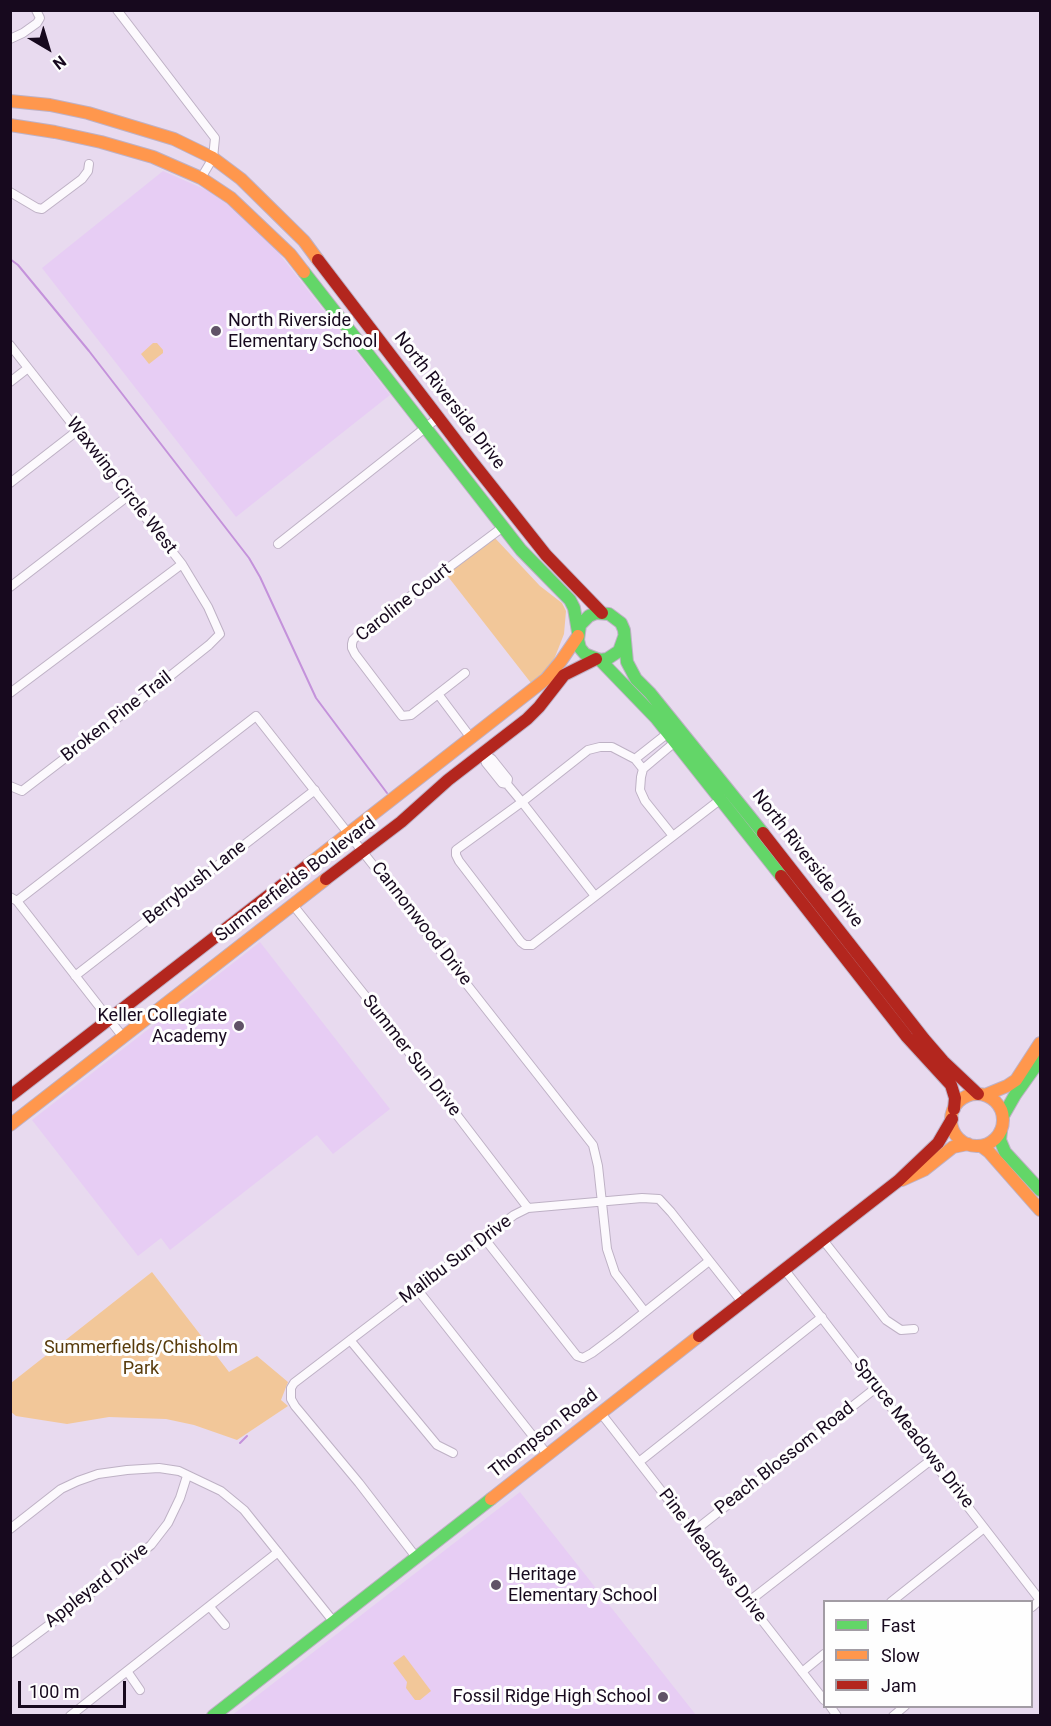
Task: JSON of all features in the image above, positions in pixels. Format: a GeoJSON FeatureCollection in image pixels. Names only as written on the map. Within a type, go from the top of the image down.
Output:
{"type":"FeatureCollection","features":[{"type":"Feature","properties":{"kind":"main road","name":"North Riverside Drive"},"geometry":{"type":"LineString","coordinates":[[10,101],[50,105],[124,122],[174,139],[213,158],[241,179],[304,241],[546,555],[602,613],[609,614],[621,623],[627,662],[636,679],[701,754],[915,1047],[951,1085],[955,1098],[952,1127],[956,1134],[961,1140],[989,1152],[1041,1210]]}},
{"type":"Feature","properties":{"kind":"main road","name":"North Riverside Drive"},"geometry":{"type":"LineString","coordinates":[[10,125],[55,132],[118,147],[153,157],[201,178],[231,198],[290,254],[503,527],[530,560],[570,600],[574,608],[580,648],[585,654],[598,659],[639,699],[943,1061],[981,1095],[990,1097],[999,1105],[1003,1116]]}},
{"type":"Feature","properties":{"kind":"main road"},"geometry":{"type":"LineString","coordinates":[[578,634],[580,626],[589,616],[602,613]]}},
{"type":"Feature","properties":{"kind":"main road","name":"Summerfields Boulevard"},"geometry":{"type":"LineString","coordinates":[[10,1096],[546,679],[560,664],[578,634]]}},
{"type":"Feature","properties":{"kind":"main road"},"geometry":{"type":"LineString","coordinates":[[598,659],[608,659],[619,651],[624,637]]}},
{"type":"Feature","properties":{"kind":"main road","name":"Summerfields Boulevard"},"geometry":{"type":"LineString","coordinates":[[10,1125],[401,822],[448,780],[527,719],[564,675],[598,659]]}},
{"type":"Feature","properties":{"kind":"main road"},"geometry":{"type":"LineString","coordinates":[[471,738],[483,753]]}},
{"type":"Feature","properties":{"kind":"main road"},"geometry":{"type":"LineString","coordinates":[[953,1114],[964,1098],[1007,1086],[1016,1080],[1041,1043]]}},
{"type":"Feature","properties":{"kind":"main road"},"geometry":{"type":"LineString","coordinates":[[974,1145],[992,1141],[1000,1131],[1003,1116],[1015,1095],[1041,1060]]}},
{"type":"Feature","properties":{"kind":"main road","name":"Thompson Road"},"geometry":{"type":"LineString","coordinates":[[213,1716],[898,1181],[938,1143],[953,1114]]}},
{"type":"Feature","properties":{"kind":"main road"},"geometry":{"type":"LineString","coordinates":[[1000,1131],[1000,1140],[1005,1152],[1041,1191]]}},
{"type":"Feature","properties":{"kind":"main road","name":"Thompson Road"},"geometry":{"type":"LineString","coordinates":[[898,1181],[924,1170],[953,1147],[974,1145]]}},
{"type":"Feature","properties":{"kind":"street"},"geometry":{"type":"LineString","coordinates":[[117,10],[216,138],[213,158],[201,178]]}},
{"type":"Feature","properties":{"kind":"street"},"geometry":{"type":"LineString","coordinates":[[10,39],[37,23],[38,14]]}},
{"type":"Feature","properties":{"kind":"street"},"geometry":{"type":"LineString","coordinates":[[10,192],[42,209],[82,179],[88,171],[89,164]]}},
{"type":"Feature","properties":{"kind":"street","name":"Waxwing Circle West"},"geometry":{"type":"LineString","coordinates":[[10,345],[182,564],[208,606],[220,634]]}},
{"type":"Feature","properties":{"kind":"street"},"geometry":{"type":"LineString","coordinates":[[10,382],[28,368]]}},
{"type":"Feature","properties":{"kind":"street"},"geometry":{"type":"LineString","coordinates":[[278,544],[439,417]]}},
{"type":"Feature","properties":{"kind":"street"},"geometry":{"type":"LineString","coordinates":[[10,483],[77,431]]}},
{"type":"Feature","properties":{"kind":"street"},"geometry":{"type":"LineString","coordinates":[[10,587],[128,496]]}},
{"type":"Feature","properties":{"kind":"street","name":"Caroline Court"},"geometry":{"type":"LineString","coordinates":[[465,673],[411,715],[402,716],[355,654],[352,648],[353,640],[503,527]]}},
{"type":"Feature","properties":{"kind":"street"},"geometry":{"type":"LineString","coordinates":[[10,693],[182,564]]}},
{"type":"Feature","properties":{"kind":"street","name":"Broken Pine Trail"},"geometry":{"type":"LineString","coordinates":[[10,786],[22,791],[220,634]]}},
{"type":"Feature","properties":{"kind":"street"},"geometry":{"type":"LineString","coordinates":[[438,694],[471,738]]}},
{"type":"Feature","properties":{"kind":"street","name":"Cannonwood Drive"},"geometry":{"type":"LineString","coordinates":[[14,899],[256,716],[593,1145],[603,1201],[607,1249],[615,1273],[645,1312]]}},
{"type":"Feature","properties":{"kind":"street"},"geometry":{"type":"LineString","coordinates":[[635,759],[672,738]]}},
{"type":"Feature","properties":{"kind":"street"},"geometry":{"type":"LineString","coordinates":[[672,738],[643,769],[640,790],[645,801],[674,836]]}},
{"type":"Feature","properties":{"kind":"street"},"geometry":{"type":"LineString","coordinates":[[643,769],[635,759],[612,747],[588,750],[456,850],[459,861],[525,945],[532,945],[721,799]]}},
{"type":"Feature","properties":{"kind":"street"},"geometry":{"type":"LineString","coordinates":[[483,753],[486,763],[502,783],[507,784],[522,802],[595,896]]}},
{"type":"Feature","properties":{"kind":"street","name":"Berrybush Lane"},"geometry":{"type":"LineString","coordinates":[[75,976],[315,790]]}},
{"type":"Feature","properties":{"kind":"street"},"geometry":{"type":"LineString","coordinates":[[14,899],[123,1037]]}},
{"type":"Feature","properties":{"kind":"street","name":"Summer Sun Drive"},"geometry":{"type":"LineString","coordinates":[[292,905],[375,1008],[528,1208]]}},
{"type":"Feature","properties":{"kind":"street","name":"Malibu Sun Drive"},"geometry":{"type":"LineString","coordinates":[[416,1557],[295,1406],[291,1399],[291,1388],[294,1383],[514,1215],[528,1208],[603,1201],[659,1199],[742,1302]]}},
{"type":"Feature","properties":{"kind":"street"},"geometry":{"type":"LineString","coordinates":[[484,1238],[577,1356],[583,1358],[709,1261]]}},
{"type":"Feature","properties":{"kind":"street"},"geometry":{"type":"LineString","coordinates":[[823,1240],[886,1320],[901,1330],[914,1329]]}},
{"type":"Feature","properties":{"kind":"street","name":"Spruce Meadows Drive"},"geometry":{"type":"LineString","coordinates":[[784,1269],[1041,1600]]}},
{"type":"Feature","properties":{"kind":"street"},"geometry":{"type":"LineString","coordinates":[[417,1289],[547,1454]]}},
{"type":"Feature","properties":{"kind":"street"},"geometry":{"type":"LineString","coordinates":[[639,1462],[822,1317]]}},
{"type":"Feature","properties":{"kind":"street"},"geometry":{"type":"LineString","coordinates":[[350,1340],[437,1445],[453,1454]]}},
{"type":"Feature","properties":{"kind":"street","name":"Peach Blossom Road"},"geometry":{"type":"LineString","coordinates":[[693,1532],[877,1387]]}},
{"type":"Feature","properties":{"kind":"street","name":"Pine Meadows Drive"},"geometry":{"type":"LineString","coordinates":[[600,1412],[823,1698]]}},
{"type":"Feature","properties":{"kind":"street"},"geometry":{"type":"LineString","coordinates":[[748,1602],[932,1460]]}},
{"type":"Feature","properties":{"kind":"street"},"geometry":{"type":"LineString","coordinates":[[10,1529],[61,1489],[88,1478],[127,1470],[159,1468],[179,1472],[221,1491],[233,1500],[250,1517],[333,1621]]}},
{"type":"Feature","properties":{"kind":"street","name":"Appleyard Drive"},"geometry":{"type":"LineString","coordinates":[[10,1654],[151,1545],[168,1523],[187,1476]]}},
{"type":"Feature","properties":{"kind":"street"},"geometry":{"type":"LineString","coordinates":[[893,1600],[984,1527]]}},
{"type":"Feature","properties":{"kind":"street"},"geometry":{"type":"LineString","coordinates":[[70,1716],[278,1552]]}},
{"type":"Feature","properties":{"kind":"street"},"geometry":{"type":"LineString","coordinates":[[210,1606],[225,1625]]}},
{"type":"Feature","properties":{"kind":"street"},"geometry":{"type":"LineString","coordinates":[[802,1672],[823,1656]]}},
{"type":"Feature","properties":{"kind":"street"},"geometry":{"type":"LineString","coordinates":[[127,1671],[140,1690]]}},
{"type":"Feature","properties":{"kind":"shaded area","name":"North Riverside Elementary School"},"geometry":{"type":"Polygon","coordinates":[[[163,171],[211,192],[244,217],[270,242],[390,395],[236,517],[42,268],[163,171]]]}},
{"type":"Feature","properties":{"kind":"shaded area","name":"Keller Collegiate Academy"},"geometry":{"type":"Polygon","coordinates":[[[260,942],[390,1109],[333,1154],[317,1135],[170,1250],[161,1238],[138,1256],[32,1120],[260,942]]]}},
{"type":"Feature","properties":{"kind":"shaded area","name":"Heritage Elementary School"},"geometry":{"type":"Polygon","coordinates":[[[520,1492],[696,1715],[231,1716],[520,1492]]]}},
{"type":"Feature","properties":{"kind":"green space"},"geometry":{"type":"Polygon","coordinates":[[[153,343],[157,343],[163,353],[149,364],[141,354],[153,343]]]}},
{"type":"Feature","properties":{"kind":"green space"},"geometry":{"type":"Polygon","coordinates":[[[494,537],[540,586],[562,603],[566,611],[564,634],[555,657],[546,672],[531,683],[446,574],[494,537]]]}},
{"type":"Feature","properties":{"kind":"green space","name":"Summerfields/Chisholm Park"},"geometry":{"type":"Polygon","coordinates":[[[152,1272],[229,1372],[257,1356],[288,1382],[281,1400],[288,1406],[237,1440],[194,1425],[166,1419],[109,1417],[67,1424],[16,1416],[11,1412],[11,1383],[152,1272]]]}},
{"type":"Feature","properties":{"kind":"green space"},"geometry":{"type":"Polygon","coordinates":[[[404,1655],[431,1691],[420,1700],[415,1700],[406,1688],[407,1682],[393,1663],[404,1655]]]}},
{"type":"Feature","properties":{"kind":"waterway"},"geometry":{"type":"LineString","coordinates":[[10,259],[18,265],[89,351],[249,558],[316,698],[387,793]]}},
{"type":"Feature","properties":{"kind":"waterway"},"geometry":{"type":"LineString","coordinates":[[240,1443],[247,1436]]}},
{"type":"Feature","properties":{"kind":"traffic: fast"},"geometry":{"type":"LineString","coordinates":[[304,272],[521,550],[570,600],[574,608],[578,632]]}},
{"type":"Feature","properties":{"kind":"traffic: fast"},"geometry":{"type":"LineString","coordinates":[[624,637],[619,651],[607,659],[600,660],[585,654],[578,640],[580,625],[596,613],[609,614],[621,623],[624,630],[627,662],[636,679],[650,693],[763,833]]}},
{"type":"Feature","properties":{"kind":"traffic: fast"},"geometry":{"type":"LineString","coordinates":[[600,660],[656,718],[781,876]]}},
{"type":"Feature","properties":{"kind":"traffic: fast"},"geometry":{"type":"LineString","coordinates":[[1003,1116],[1040,1060]]}},
{"type":"Feature","properties":{"kind":"traffic: fast"},"geometry":{"type":"LineString","coordinates":[[1001,1131],[1000,1140],[1005,1152],[1040,1190]]}},
{"type":"Feature","properties":{"kind":"traffic: fast"},"geometry":{"type":"LineString","coordinates":[[213,1716],[491,1499]]}},
{"type":"Feature","properties":{"kind":"traffic: slow"},"geometry":{"type":"LineString","coordinates":[[10,101],[50,105],[88,113],[174,139],[213,158],[241,179],[304,241],[318,260]]}},
{"type":"Feature","properties":{"kind":"traffic: slow"},"geometry":{"type":"LineString","coordinates":[[10,125],[101,142],[153,157],[201,178],[231,198],[290,254],[304,272]]}},
{"type":"Feature","properties":{"kind":"traffic: slow"},"geometry":{"type":"LineString","coordinates":[[308,865],[546,679],[578,636]]}},
{"type":"Feature","properties":{"kind":"traffic: slow"},"geometry":{"type":"LineString","coordinates":[[10,1125],[326,879]]}},
{"type":"Feature","properties":{"kind":"traffic: slow"},"geometry":{"type":"LineString","coordinates":[[985,1095],[1016,1080],[1040,1043]]}},
{"type":"Feature","properties":{"kind":"traffic: slow"},"geometry":{"type":"LineString","coordinates":[[977,1094],[987,1096],[995,1102],[1001,1110],[1003,1120],[1001,1130],[995,1138],[987,1144],[977,1146],[967,1144],[959,1138],[953,1130],[951,1120],[953,1110],[959,1102],[967,1096],[977,1094]]}},
{"type":"Feature","properties":{"kind":"traffic: slow"},"geometry":{"type":"LineString","coordinates":[[902,1180],[924,1170],[953,1147],[968,1144]]}},
{"type":"Feature","properties":{"kind":"traffic: slow"},"geometry":{"type":"LineString","coordinates":[[981,1146],[989,1152],[1040,1210]]}},
{"type":"Feature","properties":{"kind":"traffic: slow"},"geometry":{"type":"LineString","coordinates":[[491,1499],[699,1336]]}},
{"type":"Feature","properties":{"kind":"traffic: jam"},"geometry":{"type":"LineString","coordinates":[[318,260],[546,555],[602,613]]}},
{"type":"Feature","properties":{"kind":"traffic: jam"},"geometry":{"type":"LineString","coordinates":[[326,879],[401,822],[448,780],[527,719],[564,675],[596,659]]}},
{"type":"Feature","properties":{"kind":"traffic: jam"},"geometry":{"type":"LineString","coordinates":[[763,833],[924,1039],[943,1061],[978,1094]]}},
{"type":"Feature","properties":{"kind":"traffic: jam"},"geometry":{"type":"LineString","coordinates":[[10,1096],[308,865]]}},
{"type":"Feature","properties":{"kind":"traffic: jam"},"geometry":{"type":"LineString","coordinates":[[781,876],[907,1037],[951,1085],[955,1098],[954,1109]]}},
{"type":"Feature","properties":{"kind":"traffic: jam"},"geometry":{"type":"LineString","coordinates":[[699,1336],[898,1181],[938,1143],[952,1119]]}},
{"type":"Feature","properties":{"kind":"place","name":"North Riverside Elementary School"},"geometry":{"type":"Point","coordinates":[216,331]}},
{"type":"Feature","properties":{"kind":"place","name":"Keller Collegiate Academy"},"geometry":{"type":"Point","coordinates":[239,1026]}},
{"type":"Feature","properties":{"kind":"place","name":"Heritage Elementary School"},"geometry":{"type":"Point","coordinates":[496,1585]}},
{"type":"Feature","properties":{"kind":"place","name":"Fossil Ridge High School"},"geometry":{"type":"Point","coordinates":[663,1697]}}]}
